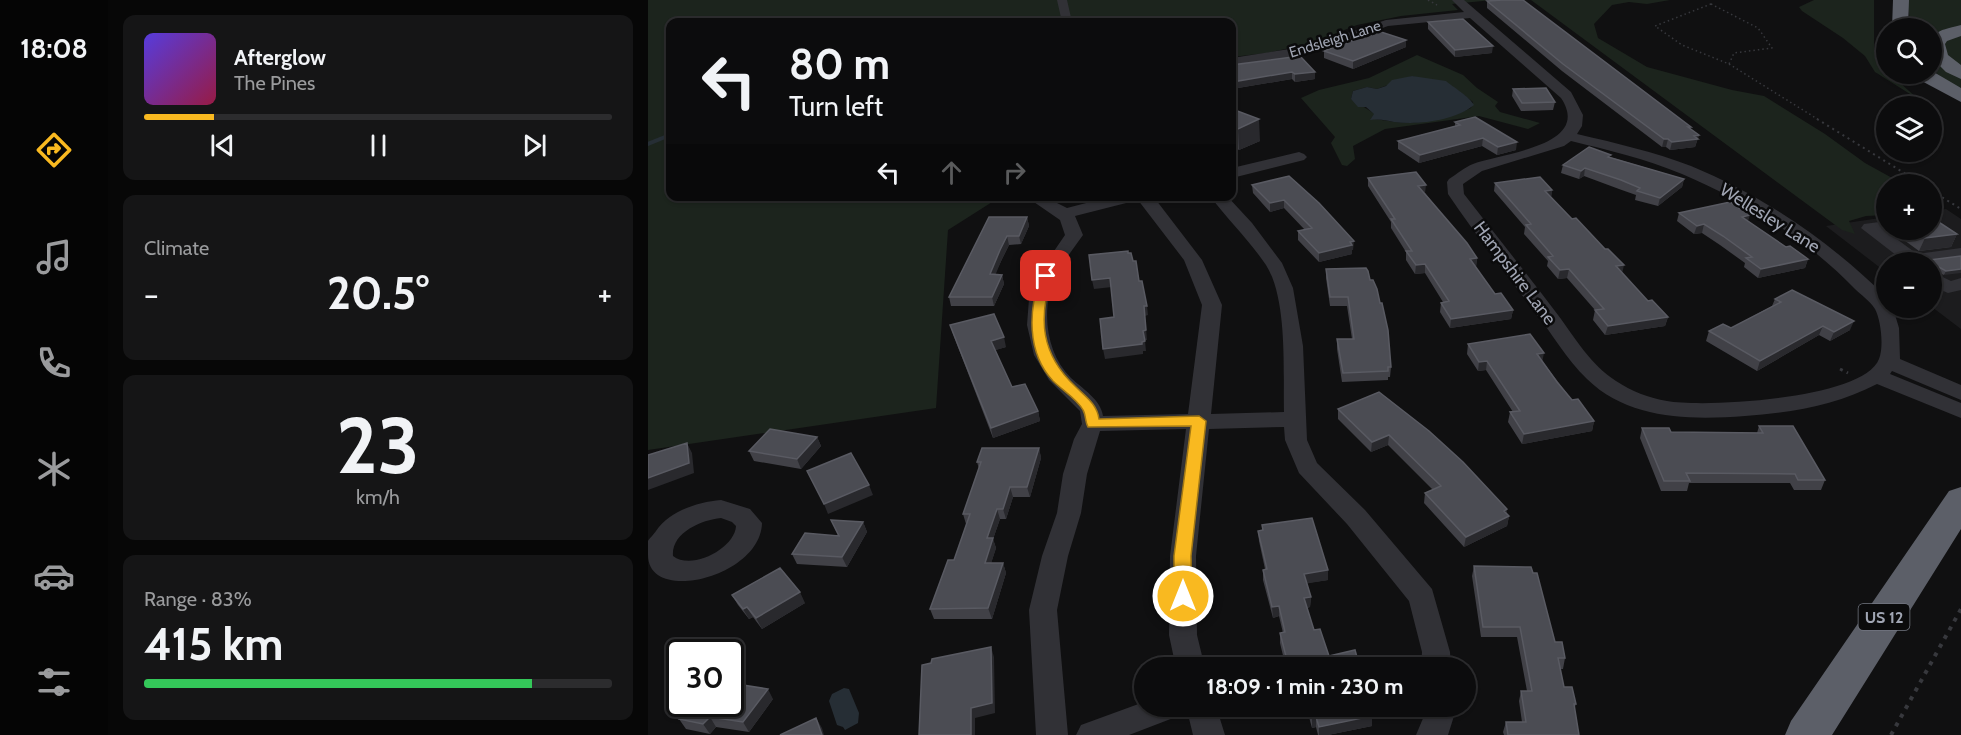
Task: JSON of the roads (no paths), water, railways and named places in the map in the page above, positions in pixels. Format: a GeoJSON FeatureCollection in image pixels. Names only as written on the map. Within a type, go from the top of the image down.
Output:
{"type":"FeatureCollection","features":[{"type":"Feature","properties":{"kind":"highway"},"geometry":{"type":"LineString","coordinates":[[1900,18],[1901,0]]}},
{"type":"Feature","properties":{"kind":"highway"},"geometry":{"type":"LineString","coordinates":[[1961,30],[1941,37],[1936,44],[1936,51],[1942,60],[1961,73]]}},
{"type":"Feature","properties":{"kind":"highway"},"geometry":{"type":"LineString","coordinates":[[1940,84],[1961,96]]}},
{"type":"Feature","properties":{"kind":"highway","name":"US 12"},"geometry":{"type":"LineString","coordinates":[[1807,735],[1961,500]]}},
{"type":"Feature","properties":{"kind":"street"},"geometry":{"type":"LineString","coordinates":[[1062,0],[1066,18]]}},
{"type":"Feature","properties":{"kind":"street"},"geometry":{"type":"LineString","coordinates":[[1457,0],[1566,95],[1575,108],[1577,120],[1568,136]]}},
{"type":"Feature","properties":{"kind":"street","name":"Endsleigh Lane"},"geometry":{"type":"LineString","coordinates":[[1236,61],[1312,49],[1386,23],[1473,14]]}},
{"type":"Feature","properties":{"kind":"street","name":"Hampshire Lane"},"geometry":{"type":"LineString","coordinates":[[1568,136],[1558,143],[1535,152],[1476,168],[1455,182],[1456,194],[1579,357],[1602,381],[1632,398],[1669,409],[1718,411],[1793,404],[1837,394],[1884,369]]}},
{"type":"Feature","properties":{"kind":"street","name":"Wellesley Lane"},"geometry":{"type":"LineString","coordinates":[[1568,136],[1649,158],[1702,177],[1767,214],[1834,259],[1885,309],[1891,342],[1884,369]]}},
{"type":"Feature","properties":{"kind":"street"},"geometry":{"type":"LineString","coordinates":[[1236,172],[1299,157]]}},
{"type":"Feature","properties":{"kind":"street"},"geometry":{"type":"LineString","coordinates":[[1041,201],[1064,214],[1072,223],[1074,235],[1046,276],[1039,299],[1037,325],[1044,355],[1056,375],[1090,409],[1093,424],[1075,474],[1069,513],[1055,556],[1043,610],[1052,735]]}},
{"type":"Feature","properties":{"kind":"street"},"geometry":{"type":"LineString","coordinates":[[1064,214],[1115,201]]}},
{"type":"Feature","properties":{"kind":"street"},"geometry":{"type":"LineString","coordinates":[[1148,201],[1187,248],[1205,280],[1212,305],[1183,556],[1183,634],[1188,657]]}},
{"type":"Feature","properties":{"kind":"street"},"geometry":{"type":"LineString","coordinates":[[1223,201],[1270,258],[1284,288],[1293,346],[1296,441],[1307,467],[1356,517],[1422,597],[1436,657]]}},
{"type":"Feature","properties":{"kind":"street"},"geometry":{"type":"LineString","coordinates":[[1886,240],[1902,252]]}},
{"type":"Feature","properties":{"kind":"street"},"geometry":{"type":"LineString","coordinates":[[1937,252],[1958,244]]}},
{"type":"Feature","properties":{"kind":"street"},"geometry":{"type":"LineString","coordinates":[[1942,283],[1948,286],[1961,285]]}},
{"type":"Feature","properties":{"kind":"street"},"geometry":{"type":"LineString","coordinates":[[1884,369],[1961,393]]}},
{"type":"Feature","properties":{"kind":"street"},"geometry":{"type":"LineString","coordinates":[[1884,369],[1961,411]]}},
{"type":"Feature","properties":{"kind":"street"},"geometry":{"type":"LineString","coordinates":[[1093,424],[1294,418]]}},
{"type":"Feature","properties":{"kind":"street"},"geometry":{"type":"LineString","coordinates":[[1092,735],[1140,717]]}},
{"type":"Feature","properties":{"kind":"street"},"geometry":{"type":"LineString","coordinates":[[1204,717],[1209,735]]}},
{"type":"Feature","properties":{"kind":"street"},"geometry":{"type":"LineString","coordinates":[[1432,735],[1439,717]]}},
{"type":"Feature","properties":{"kind":"waterway"},"geometry":{"type":"LineString","coordinates":[[648,144],[666,137]]}}]}
